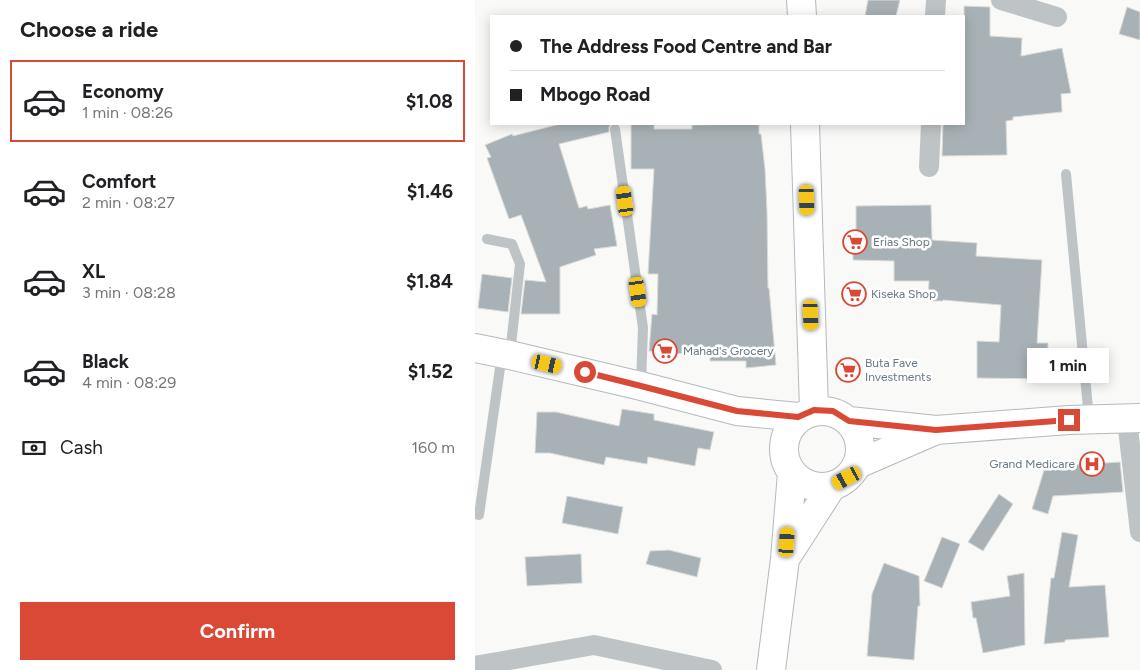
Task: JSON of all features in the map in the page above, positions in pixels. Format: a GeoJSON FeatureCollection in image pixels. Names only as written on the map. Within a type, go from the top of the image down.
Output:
{"type":"FeatureCollection","features":[{"type":"Feature","properties":{"kind":"main road"},"geometry":{"type":"LineString","coordinates":[[801,0],[802,15]]}},
{"type":"Feature","properties":{"kind":"main road"},"geometry":{"type":"LineString","coordinates":[[771,670],[785,559],[787,431],[806,414],[805,125]]}},
{"type":"Feature","properties":{"kind":"main road"},"geometry":{"type":"LineString","coordinates":[[475,348],[641,386],[737,411],[806,414],[833,411],[849,421],[936,430],[1050,421],[1133,419]]}},
{"type":"Feature","properties":{"kind":"main road"},"geometry":{"type":"LineString","coordinates":[[737,411],[787,461],[803,483],[817,487],[832,486],[847,478],[858,464],[861,449],[857,434],[849,421]]}},
{"type":"Feature","properties":{"kind":"main road"},"geometry":{"type":"LineString","coordinates":[[858,464],[936,430]]}},
{"type":"Feature","properties":{"kind":"main road"},"geometry":{"type":"LineString","coordinates":[[785,559],[832,486]]}},
{"type":"Feature","properties":{"kind":"street"},"geometry":{"type":"LineString","coordinates":[[935,15],[936,0]]}},
{"type":"Feature","properties":{"kind":"street"},"geometry":{"type":"LineString","coordinates":[[1001,0],[1057,17]]}},
{"type":"Feature","properties":{"kind":"street"},"geometry":{"type":"LineString","coordinates":[[929,167],[931,125]]}},
{"type":"Feature","properties":{"kind":"street"},"geometry":{"type":"LineString","coordinates":[[1133,419],[1140,532]]}},
{"type":"Feature","properties":{"kind":"street"},"geometry":{"type":"LineString","coordinates":[[475,666],[594,645],[712,670]]}},
{"type":"Feature","properties":{"kind":"lane"},"geometry":{"type":"LineString","coordinates":[[615,129],[643,328],[641,386]]}},
{"type":"Feature","properties":{"kind":"lane"},"geometry":{"type":"LineString","coordinates":[[1066,174],[1089,420]]}},
{"type":"Feature","properties":{"kind":"lane"},"geometry":{"type":"LineString","coordinates":[[475,514],[479,515],[520,264],[512,244],[487,239]]}},
{"type":"Feature","properties":{"kind":"building"},"geometry":{"type":"Polygon","coordinates":[[[868,0],[900,0],[896,15],[865,15],[868,0]]]}},
{"type":"Feature","properties":{"kind":"building"},"geometry":{"type":"Polygon","coordinates":[[[964,6],[990,7],[990,36],[1022,38],[1021,56],[1062,48],[1071,93],[1061,94],[1062,112],[1013,117],[1013,120],[1006,121],[1007,155],[942,156],[943,125],[965,125],[964,6]]]}},
{"type":"Feature","properties":{"kind":"building"},"geometry":{"type":"Polygon","coordinates":[[[1127,7],[1140,12],[1140,40],[1119,34],[1127,7]]]}},
{"type":"Feature","properties":{"kind":"building"},"geometry":{"type":"Polygon","coordinates":[[[556,125],[610,125],[609,132],[559,144],[579,208],[587,206],[588,209],[610,205],[617,246],[594,249],[596,255],[560,267],[560,314],[521,314],[525,280],[546,282],[521,215],[509,219],[487,158],[491,157],[485,145],[512,134],[513,136],[556,125]]]}},
{"type":"Feature","properties":{"kind":"building"},"geometry":{"type":"Polygon","coordinates":[[[631,125],[654,125],[654,129],[692,129],[692,125],[759,125],[765,169],[768,288],[776,365],[746,368],[746,361],[710,361],[710,356],[649,351],[652,314],[657,315],[658,274],[648,274],[654,169],[631,169],[631,125]]]}},
{"type":"Feature","properties":{"kind":"building"},"geometry":{"type":"Polygon","coordinates":[[[931,205],[932,240],[977,243],[976,256],[1042,260],[1037,343],[1048,343],[1047,379],[977,378],[977,341],[999,342],[1001,305],[943,300],[928,301],[929,281],[894,281],[894,261],[853,260],[853,232],[856,232],[856,206],[931,205]]]}},
{"type":"Feature","properties":{"kind":"building"},"geometry":{"type":"Polygon","coordinates":[[[482,274],[512,278],[508,312],[478,308],[482,274]]]}},
{"type":"Feature","properties":{"kind":"building"},"geometry":{"type":"Polygon","coordinates":[[[622,409],[654,414],[654,420],[714,432],[710,450],[698,448],[695,466],[648,457],[647,464],[606,457],[604,465],[550,453],[535,453],[537,412],[556,412],[619,426],[622,409]]]}},
{"type":"Feature","properties":{"kind":"building"},"geometry":{"type":"Polygon","coordinates":[[[1120,462],[1123,492],[1053,496],[1048,514],[1032,509],[1045,467],[1120,462]]]}},
{"type":"Feature","properties":{"kind":"building"},"geometry":{"type":"Polygon","coordinates":[[[999,494],[1013,504],[983,551],[968,542],[999,494]]]}},
{"type":"Feature","properties":{"kind":"building"},"geometry":{"type":"Polygon","coordinates":[[[567,496],[623,507],[618,534],[562,523],[567,496]]]}},
{"type":"Feature","properties":{"kind":"building"},"geometry":{"type":"Polygon","coordinates":[[[1062,532],[1078,535],[1069,587],[1105,585],[1109,637],[1065,640],[1065,642],[1044,644],[1051,578],[1054,578],[1062,532]]]}},
{"type":"Feature","properties":{"kind":"building"},"geometry":{"type":"Polygon","coordinates":[[[942,537],[960,544],[942,588],[924,581],[942,537]]]}},
{"type":"Feature","properties":{"kind":"building"},"geometry":{"type":"Polygon","coordinates":[[[669,550],[701,558],[697,577],[646,564],[650,551],[669,550]]]}},
{"type":"Feature","properties":{"kind":"building"},"geometry":{"type":"Polygon","coordinates":[[[581,554],[582,583],[527,586],[525,557],[581,554]]]}},
{"type":"Feature","properties":{"kind":"building"},"geometry":{"type":"Polygon","coordinates":[[[884,563],[919,576],[920,606],[918,606],[914,660],[867,656],[872,594],[884,563]]]}},
{"type":"Feature","properties":{"kind":"building"},"geometry":{"type":"Polygon","coordinates":[[[1024,573],[1025,645],[983,653],[976,618],[973,618],[971,602],[1010,596],[1007,576],[1024,573]]]}},
{"type":"Feature","properties":{"kind":"place","name":"Erias Shop"},"geometry":{"type":"Point","coordinates":[855,242]}},
{"type":"Feature","properties":{"kind":"place","name":"Kiseka Shop"},"geometry":{"type":"Point","coordinates":[854,294]}},
{"type":"Feature","properties":{"kind":"place","name":"Mahad's Grocery"},"geometry":{"type":"Point","coordinates":[665,351]}},
{"type":"Feature","properties":{"kind":"place","name":"Buta Fave Investments"},"geometry":{"type":"Point","coordinates":[848,370]}},
{"type":"Feature","properties":{"kind":"place","name":"Grand Medicare"},"geometry":{"type":"Point","coordinates":[1092,464]}},
{"type":"Feature","properties":{"kind":"route"},"geometry":{"type":"LineString","coordinates":[[585,372],[737,411],[798,417],[814,410],[833,411],[849,421],[936,430],[1069,420]]}}]}
